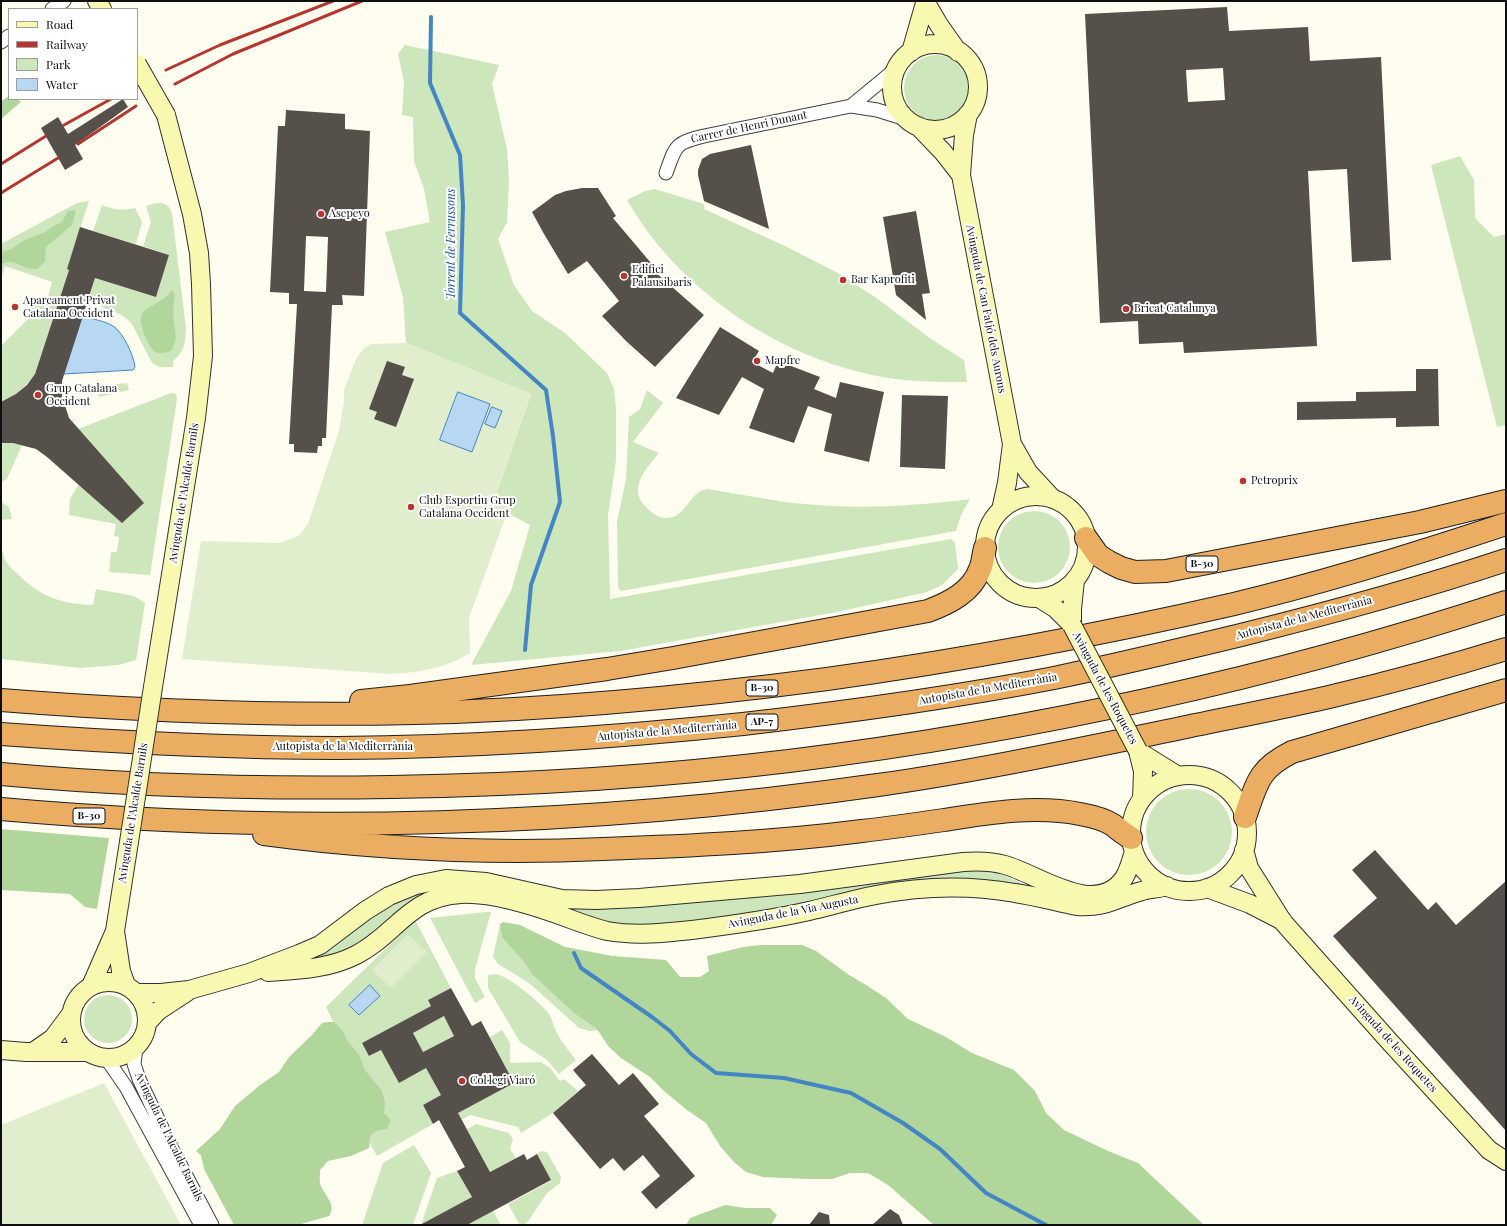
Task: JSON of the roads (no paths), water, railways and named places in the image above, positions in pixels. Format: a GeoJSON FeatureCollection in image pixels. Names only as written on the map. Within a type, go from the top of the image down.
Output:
{"type":"FeatureCollection","features":[{"type":"Feature","properties":{"kind":"highway","name":"B-30"},"geometry":{"type":"LineString","coordinates":[[1086,538],[1098,555],[1109,562],[1134,572],[1149,573],[1420,522],[1506,501]]}},
{"type":"Feature","properties":{"kind":"highway","name":"B-30"},"geometry":{"type":"LineString","coordinates":[[1,700],[139,710],[298,714],[418,713],[635,701],[766,687],[895,670],[1121,629],[1237,603],[1315,582],[1383,563],[1506,524]]}},
{"type":"Feature","properties":{"kind":"highway","name":"B-30"},"geometry":{"type":"LineString","coordinates":[[139,710],[214,705],[347,702],[410,696],[614,668],[909,615],[939,607],[956,599],[974,580],[980,570],[985,548]]}},
{"type":"Feature","properties":{"kind":"highway","name":"Autopista de la Mediterrània"},"geometry":{"type":"LineString","coordinates":[[1,734],[198,746],[340,748],[555,741],[697,729],[800,717],[929,699],[1053,678],[1118,664],[1298,620],[1506,560]]}},
{"type":"Feature","properties":{"kind":"highway"},"geometry":{"type":"LineString","coordinates":[[1,774],[204,786],[358,788],[497,785],[652,774],[789,761],[1005,728],[1149,699],[1263,672],[1390,638],[1506,602]]}},
{"type":"Feature","properties":{"kind":"highway","name":"B-30"},"geometry":{"type":"LineString","coordinates":[[1,809],[176,821],[373,823],[465,821],[664,809],[880,785],[1083,749],[1331,696],[1506,649]]}},
{"type":"Feature","properties":{"kind":"highway"},"geometry":{"type":"LineString","coordinates":[[1245,817],[1256,784],[1262,774],[1270,765],[1286,755],[1305,747],[1506,690]]}},
{"type":"Feature","properties":{"kind":"highway"},"geometry":{"type":"LineString","coordinates":[[176,821],[221,829],[326,842],[389,847],[543,851],[790,839],[886,828],[990,813],[1057,811],[1078,813],[1096,817],[1112,825],[1121,832],[1132,845]]}},
{"type":"Feature","properties":{"kind":"street"},"geometry":{"type":"LineString","coordinates":[[54,8],[64,1]]}},
{"type":"Feature","properties":{"kind":"street"},"geometry":{"type":"LineString","coordinates":[[925,2],[958,52],[969,62],[977,79],[978,88],[976,98],[968,114],[958,123],[946,128],[929,130],[912,123],[897,107],[893,95],[893,81],[897,68],[904,58],[911,52],[920,48],[933,45],[946,46],[958,52]]}},
{"type":"Feature","properties":{"kind":"street"},"geometry":{"type":"LineString","coordinates":[[911,52],[925,2]]}},
{"type":"Feature","properties":{"kind":"street","name":"Avinguda de l'Alcalde Barnils"},"geometry":{"type":"LineString","coordinates":[[91,986],[115,931],[198,405],[203,356],[202,284],[198,247],[192,214],[166,115],[138,66]]}},
{"type":"Feature","properties":{"kind":"street","name":"Carrer de Henri Dunant"},"geometry":{"type":"LineString","coordinates":[[851,106],[897,68]]}},
{"type":"Feature","properties":{"kind":"street","name":"Carrer de Henri Dunant"},"geometry":{"type":"LineString","coordinates":[[666,173],[674,153],[678,146],[684,141],[851,106],[877,110],[912,123]]}},
{"type":"Feature","properties":{"kind":"street","name":"Avinguda de Can Fatjó dels Aurons"},"geometry":{"type":"LineString","coordinates":[[968,114],[964,135],[961,174],[1012,444],[1007,483],[1001,510]]}},
{"type":"Feature","properties":{"kind":"street","name":"Avinguda de Can Fatjó dels Aurons"},"geometry":{"type":"LineString","coordinates":[[912,123],[943,152],[961,174]]}},
{"type":"Feature","properties":{"kind":"street","name":"Avinguda de Can Fatjó dels Aurons"},"geometry":{"type":"LineString","coordinates":[[1012,444],[1028,472],[1053,499]]}},
{"type":"Feature","properties":{"kind":"street"},"geometry":{"type":"LineString","coordinates":[[1040,496],[1053,499],[1063,504],[1075,514],[1082,525],[1086,538],[1086,558],[1081,572],[1075,580],[1061,592],[1039,598],[1020,596],[1003,586],[988,567],[985,548],[986,534],[990,525],[1001,510],[1015,500],[1040,496]]}},
{"type":"Feature","properties":{"kind":"street","name":"Avinguda de les Roquetes"},"geometry":{"type":"LineString","coordinates":[[1072,625],[1075,580]]}},
{"type":"Feature","properties":{"kind":"street","name":"Avinguda de les Roquetes"},"geometry":{"type":"LineString","coordinates":[[1039,598],[1065,616],[1072,625],[1138,751],[1143,770],[1142,799]]}},
{"type":"Feature","properties":{"kind":"street","name":"Avinguda de les Roquetes"},"geometry":{"type":"LineString","coordinates":[[1138,751],[1178,776]]}},
{"type":"Feature","properties":{"kind":"street"},"geometry":{"type":"LineString","coordinates":[[1178,776],[1199,776],[1219,784],[1228,790],[1235,798],[1245,817],[1247,833],[1244,850],[1240,861],[1228,876],[1207,888],[1184,891],[1167,886],[1148,874],[1140,864],[1132,845],[1133,817],[1142,799],[1158,784],[1167,779],[1178,776]]}},
{"type":"Feature","properties":{"kind":"street","name":"Avinguda de la Via Augusta"},"geometry":{"type":"LineString","coordinates":[[131,989],[161,993],[189,990],[249,974],[320,944],[365,911],[394,894],[416,885],[446,879],[486,882],[562,899],[596,900],[639,898],[800,884],[978,861],[994,862],[1006,865],[1072,892],[1097,894],[1109,891],[1124,878],[1132,845]]}},
{"type":"Feature","properties":{"kind":"street","name":"Avinguda de les Roquetes"},"geometry":{"type":"LineString","coordinates":[[1244,850],[1249,868],[1283,922],[1489,1150],[1506,1161]]}},
{"type":"Feature","properties":{"kind":"street","name":"Avinguda de la Via Augusta"},"geometry":{"type":"LineString","coordinates":[[249,974],[299,970],[341,962],[369,947],[404,916],[429,900],[461,894],[478,894],[528,905],[607,931],[619,933],[648,933],[743,924],[899,891],[958,887],[986,889],[1088,907],[1099,906],[1141,891],[1167,886]]}},
{"type":"Feature","properties":{"kind":"street","name":"Avinguda de les Roquetes"},"geometry":{"type":"LineString","coordinates":[[1207,888],[1250,904],[1283,922]]}},
{"type":"Feature","properties":{"kind":"street","name":"Avinguda de l'Alcalde Barnils"},"geometry":{"type":"LineString","coordinates":[[115,931],[121,971],[131,989]]}},
{"type":"Feature","properties":{"kind":"street"},"geometry":{"type":"LineString","coordinates":[[1,1050],[10,1052],[88,1052],[106,1058],[122,1056],[136,1047],[144,1036],[147,1023],[145,1007],[131,989],[108,982],[91,986],[78,998],[73,1006],[71,1023],[74,1036],[88,1052]]}},
{"type":"Feature","properties":{"kind":"street","name":"Avinguda de la Via Augusta"},"geometry":{"type":"LineString","coordinates":[[147,1023],[158,1011],[189,990]]}},
{"type":"Feature","properties":{"kind":"street"},"geometry":{"type":"LineString","coordinates":[[33,1052],[53,1038],[71,1014]]}},
{"type":"Feature","properties":{"kind":"street","name":"Avinguda de l'Alcalde Barnils"},"geometry":{"type":"LineString","coordinates":[[136,1047],[134,1064],[139,1079],[172,1149],[212,1225]]}},
{"type":"Feature","properties":{"kind":"street","name":"Avinguda de l'Alcalde Barnils"},"geometry":{"type":"LineString","coordinates":[[106,1058],[126,1087],[201,1225]]}},
{"type":"Feature","properties":{"kind":"water"},"geometry":{"type":"Polygon","coordinates":[[[83,316],[113,326],[121,333],[134,362],[135,367],[133,370],[64,374],[83,316]]]}},
{"type":"Feature","properties":{"kind":"water"},"geometry":{"type":"Polygon","coordinates":[[[458,392],[490,404],[472,452],[440,440],[458,392]]]}},
{"type":"Feature","properties":{"kind":"water"},"geometry":{"type":"Polygon","coordinates":[[[492,407],[502,411],[495,428],[485,424],[492,407]]]}},
{"type":"Feature","properties":{"kind":"water"},"geometry":{"type":"Polygon","coordinates":[[[370,985],[380,996],[359,1015],[349,1005],[370,985]]]}},
{"type":"Feature","properties":{"kind":"waterway","name":"Torrent de Ferrussons"},"geometry":{"type":"LineString","coordinates":[[431,17],[430,83],[460,155],[463,205],[460,313],[546,390],[553,436],[560,502],[531,585],[525,650]]}},
{"type":"Feature","properties":{"kind":"waterway","name":"Torrent de Ferrussons"},"geometry":{"type":"LineString","coordinates":[[574,953],[581,968],[652,1017],[670,1031],[691,1054],[716,1073],[784,1078],[851,1093],[903,1123],[940,1149],[986,1193],[1046,1225]]}},
{"type":"Feature","properties":{"kind":"railway"},"geometry":{"type":"LineString","coordinates":[[166,70],[220,45],[333,1]]}},
{"type":"Feature","properties":{"kind":"railway"},"geometry":{"type":"LineString","coordinates":[[175,84],[233,54],[362,1]]}},
{"type":"Feature","properties":{"kind":"railway"},"geometry":{"type":"LineString","coordinates":[[64,125],[109,100]]}},
{"type":"Feature","properties":{"kind":"railway"},"geometry":{"type":"LineString","coordinates":[[78,144],[136,106]]}},
{"type":"Feature","properties":{"kind":"railway"},"geometry":{"type":"LineString","coordinates":[[1,164],[46,136]]}},
{"type":"Feature","properties":{"kind":"railway"},"geometry":{"type":"LineString","coordinates":[[1,193],[58,158]]}},
{"type":"Feature","properties":{"kind":"place","name":"Asepeyo"},"geometry":{"type":"Point","coordinates":[321,214]}},
{"type":"Feature","properties":{"kind":"place","name":"Edifici Palausibaris"},"geometry":{"type":"Point","coordinates":[624,276]}},
{"type":"Feature","properties":{"kind":"place","name":"Bar Kaprofiti"},"geometry":{"type":"Point","coordinates":[843,280]}},
{"type":"Feature","properties":{"kind":"place","name":"Aparcament Privat Catalana Occident"},"geometry":{"type":"Point","coordinates":[15,307]}},
{"type":"Feature","properties":{"kind":"place","name":"Bricat Catalunya"},"geometry":{"type":"Point","coordinates":[1126,309]}},
{"type":"Feature","properties":{"kind":"place","name":"Mapfre"},"geometry":{"type":"Point","coordinates":[757,361]}},
{"type":"Feature","properties":{"kind":"place","name":"Grup Catalana Occident"},"geometry":{"type":"Point","coordinates":[38,395]}},
{"type":"Feature","properties":{"kind":"place","name":"Petroprix"},"geometry":{"type":"Point","coordinates":[1243,481]}},
{"type":"Feature","properties":{"kind":"place","name":"Club Esportiu Grup Catalana Occident"},"geometry":{"type":"Point","coordinates":[411,507]}},
{"type":"Feature","properties":{"kind":"place","name":"Col·legi Viaró"},"geometry":{"type":"Point","coordinates":[462,1081]}}]}
